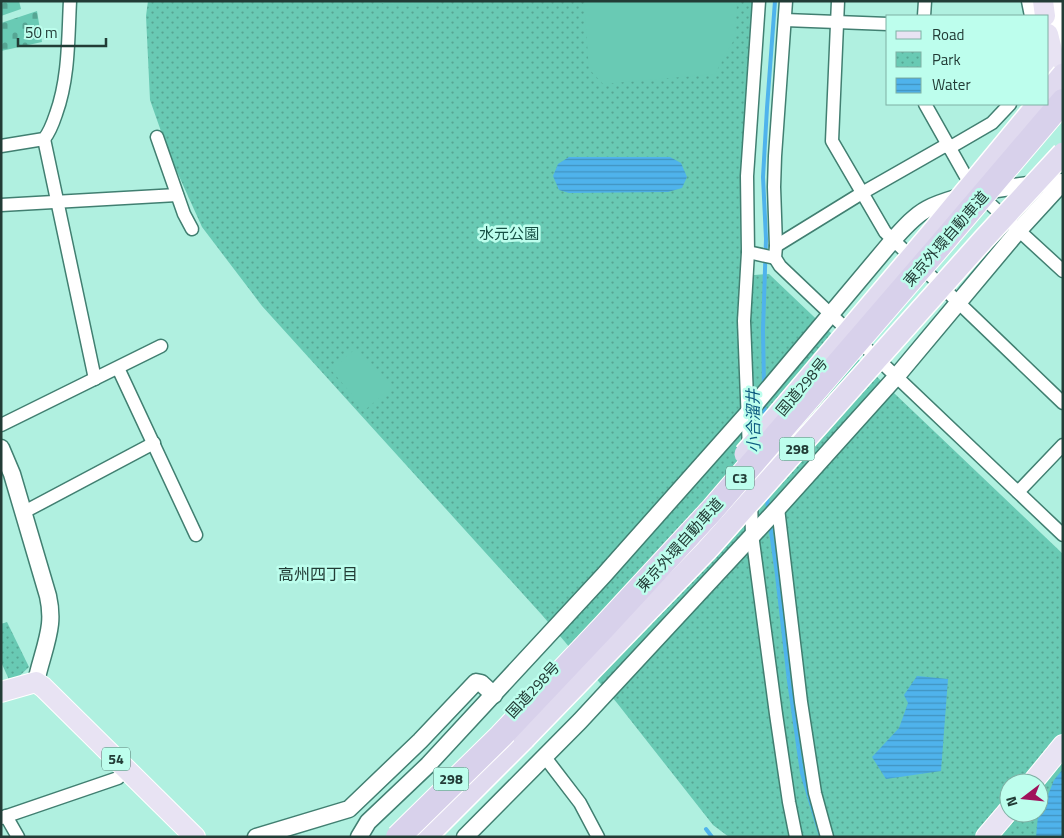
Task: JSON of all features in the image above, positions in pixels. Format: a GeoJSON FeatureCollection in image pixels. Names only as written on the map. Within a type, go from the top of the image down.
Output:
{"type":"FeatureCollection","features":[{"type":"Feature","properties":{"kind":"highway"},"geometry":{"type":"LineString","coordinates":[[1049,90],[1057,74]]}},
{"type":"Feature","properties":{"kind":"highway","name":"東京外環自動車道"},"geometry":{"type":"LineString","coordinates":[[398,837],[501,736],[713,509],[1063,101]]}},
{"type":"Feature","properties":{"kind":"highway","name":"国道298号"},"geometry":{"type":"LineString","coordinates":[[391,837],[443,788],[580,640],[715,489],[1037,105]]}},
{"type":"Feature","properties":{"kind":"highway","name":"東京外環自動車道"},"geometry":{"type":"LineString","coordinates":[[412,837],[497,751],[711,524],[1063,125]]}},
{"type":"Feature","properties":{"kind":"highway","name":"国道298号"},"geometry":{"type":"LineString","coordinates":[[426,837],[706,551],[963,262],[1063,153]]}},
{"type":"Feature","properties":{"kind":"main road"},"geometry":{"type":"LineString","coordinates":[[1035,1],[1036,15]]}},
{"type":"Feature","properties":{"kind":"main road"},"geometry":{"type":"LineString","coordinates":[[1043,1],[1045,15]]}},
{"type":"Feature","properties":{"kind":"main road"},"geometry":{"type":"LineString","coordinates":[[1049,38],[1063,112]]}},
{"type":"Feature","properties":{"kind":"main road"},"geometry":{"type":"LineString","coordinates":[[1,692],[36,682]]}},
{"type":"Feature","properties":{"kind":"main road","name":"54"},"geometry":{"type":"LineString","coordinates":[[36,682],[195,837]]}},
{"type":"Feature","properties":{"kind":"main road"},"geometry":{"type":"LineString","coordinates":[[1040,773],[1063,746]]}},
{"type":"Feature","properties":{"kind":"main road"},"geometry":{"type":"LineString","coordinates":[[986,837],[999,822]]}},
{"type":"Feature","properties":{"kind":"street"},"geometry":{"type":"LineString","coordinates":[[1,146],[44,139],[49,133],[62,97],[65,81],[70,1]]}},
{"type":"Feature","properties":{"kind":"street"},"geometry":{"type":"LineString","coordinates":[[759,1],[747,176],[748,252],[744,321],[752,408],[758,529],[776,714],[796,837]]}},
{"type":"Feature","properties":{"kind":"street"},"geometry":{"type":"LineString","coordinates":[[786,1],[774,163],[776,252],[780,266],[1063,535]]}},
{"type":"Feature","properties":{"kind":"street"},"geometry":{"type":"LineString","coordinates":[[838,1],[832,141],[885,232],[1063,403]]}},
{"type":"Feature","properties":{"kind":"street"},"geometry":{"type":"LineString","coordinates":[[924,15],[925,1]]}},
{"type":"Feature","properties":{"kind":"street"},"geometry":{"type":"LineString","coordinates":[[1028,1],[1031,15]]}},
{"type":"Feature","properties":{"kind":"street"},"geometry":{"type":"LineString","coordinates":[[1057,1],[1057,74]]}},
{"type":"Feature","properties":{"kind":"street"},"geometry":{"type":"LineString","coordinates":[[785,20],[886,24]]}},
{"type":"Feature","properties":{"kind":"street"},"geometry":{"type":"LineString","coordinates":[[927,105],[965,175],[977,192],[1063,271]]}},
{"type":"Feature","properties":{"kind":"street"},"geometry":{"type":"LineString","coordinates":[[748,252],[776,252],[862,193],[992,123],[1009,105]]}},
{"type":"Feature","properties":{"kind":"street"},"geometry":{"type":"LineString","coordinates":[[157,137],[176,195],[192,229]]}},
{"type":"Feature","properties":{"kind":"street"},"geometry":{"type":"LineString","coordinates":[[44,139],[96,379]]}},
{"type":"Feature","properties":{"kind":"street"},"geometry":{"type":"LineString","coordinates":[[359,837],[368,822],[428,765],[604,575],[752,408],[893,240],[913,219],[927,209],[942,202],[977,192],[1063,182]]}},
{"type":"Feature","properties":{"kind":"street"},"geometry":{"type":"LineString","coordinates":[[465,837],[586,714],[777,509],[896,377],[1019,230],[1063,182]]}},
{"type":"Feature","properties":{"kind":"street"},"geometry":{"type":"LineString","coordinates":[[1,205],[176,195]]}},
{"type":"Feature","properties":{"kind":"street"},"geometry":{"type":"LineString","coordinates":[[1,426],[161,346]]}},
{"type":"Feature","properties":{"kind":"street"},"geometry":{"type":"LineString","coordinates":[[118,368],[196,535]]}},
{"type":"Feature","properties":{"kind":"street"},"geometry":{"type":"LineString","coordinates":[[24,512],[154,443]]}},
{"type":"Feature","properties":{"kind":"street"},"geometry":{"type":"LineString","coordinates":[[1018,492],[1063,445]]}},
{"type":"Feature","properties":{"kind":"street"},"geometry":{"type":"LineString","coordinates":[[1,448],[12,474],[48,596],[50,624],[36,682]]}},
{"type":"Feature","properties":{"kind":"street"},"geometry":{"type":"LineString","coordinates":[[777,509],[815,793],[827,837]]}},
{"type":"Feature","properties":{"kind":"street"},"geometry":{"type":"LineString","coordinates":[[256,837],[348,810],[420,741],[476,682],[481,683],[494,695]]}},
{"type":"Feature","properties":{"kind":"street"},"geometry":{"type":"LineString","coordinates":[[544,756],[580,803],[598,837]]}},
{"type":"Feature","properties":{"kind":"street"},"geometry":{"type":"LineString","coordinates":[[18,837],[4,817],[118,778],[126,769]]}},
{"type":"Feature","properties":{"kind":"green space"},"geometry":{"type":"Polygon","coordinates":[[[1,1],[19,1],[21,9],[1,16],[1,1]]]}},
{"type":"Feature","properties":{"kind":"green space","name":"水元公園"},"geometry":{"type":"Polygon","coordinates":[[[148,1],[753,1],[742,173],[741,276],[769,274],[1063,554],[1063,837],[729,837],[713,825],[617,703],[542,615],[262,306],[202,227],[169,154],[150,100],[146,16],[148,1]]]}},
{"type":"Feature","properties":{"kind":"green space"},"geometry":{"type":"Polygon","coordinates":[[[374,1],[444,1],[427,6],[409,7],[374,1]]]}},
{"type":"Feature","properties":{"kind":"green space"},"geometry":{"type":"Polygon","coordinates":[[[584,1],[737,1],[735,38],[715,74],[603,84],[589,69],[584,1]]]}},
{"type":"Feature","properties":{"kind":"green space"},"geometry":{"type":"Polygon","coordinates":[[[37,11],[42,42],[1,51],[1,23],[37,11]]]}},
{"type":"Feature","properties":{"kind":"green space"},"geometry":{"type":"Polygon","coordinates":[[[355,349],[391,388],[365,410],[331,370],[355,349]]]}},
{"type":"Feature","properties":{"kind":"green space"},"geometry":{"type":"Polygon","coordinates":[[[7,622],[29,667],[11,684],[1,662],[1,624],[7,622]]]}},
{"type":"Feature","properties":{"kind":"water"},"geometry":{"type":"Polygon","coordinates":[[[569,157],[670,157],[681,163],[687,177],[682,188],[668,192],[569,193],[559,190],[553,176],[558,164],[569,157]]]}},
{"type":"Feature","properties":{"kind":"water"},"geometry":{"type":"Polygon","coordinates":[[[917,676],[948,679],[941,771],[886,779],[872,757],[899,728],[908,703],[904,695],[917,676]]]}},
{"type":"Feature","properties":{"kind":"water"},"geometry":{"type":"Polygon","coordinates":[[[1063,769],[1063,837],[1036,837],[1037,823],[1049,823],[1049,792],[1054,780],[1063,769]]]}},
{"type":"Feature","properties":{"kind":"waterway","name":"小合溜井"},"geometry":{"type":"LineString","coordinates":[[764,387],[763,330],[766,239],[763,177],[775,1]]}},
{"type":"Feature","properties":{"kind":"waterway","name":"小合溜井"},"geometry":{"type":"LineString","coordinates":[[764,402],[765,420]]}},
{"type":"Feature","properties":{"kind":"waterway","name":"小合溜井"},"geometry":{"type":"LineString","coordinates":[[767,494],[768,512]]}},
{"type":"Feature","properties":{"kind":"waterway","name":"小合溜井"},"geometry":{"type":"LineString","coordinates":[[770,524],[802,773],[821,837]]}},
{"type":"Feature","properties":{"kind":"waterway"},"geometry":{"type":"LineString","coordinates":[[706,829],[712,837]]}},
{"type":"Feature","properties":{"kind":"district","name":"高州四丁目"},"geometry":{"type":"Point","coordinates":[318,574]}}]}
